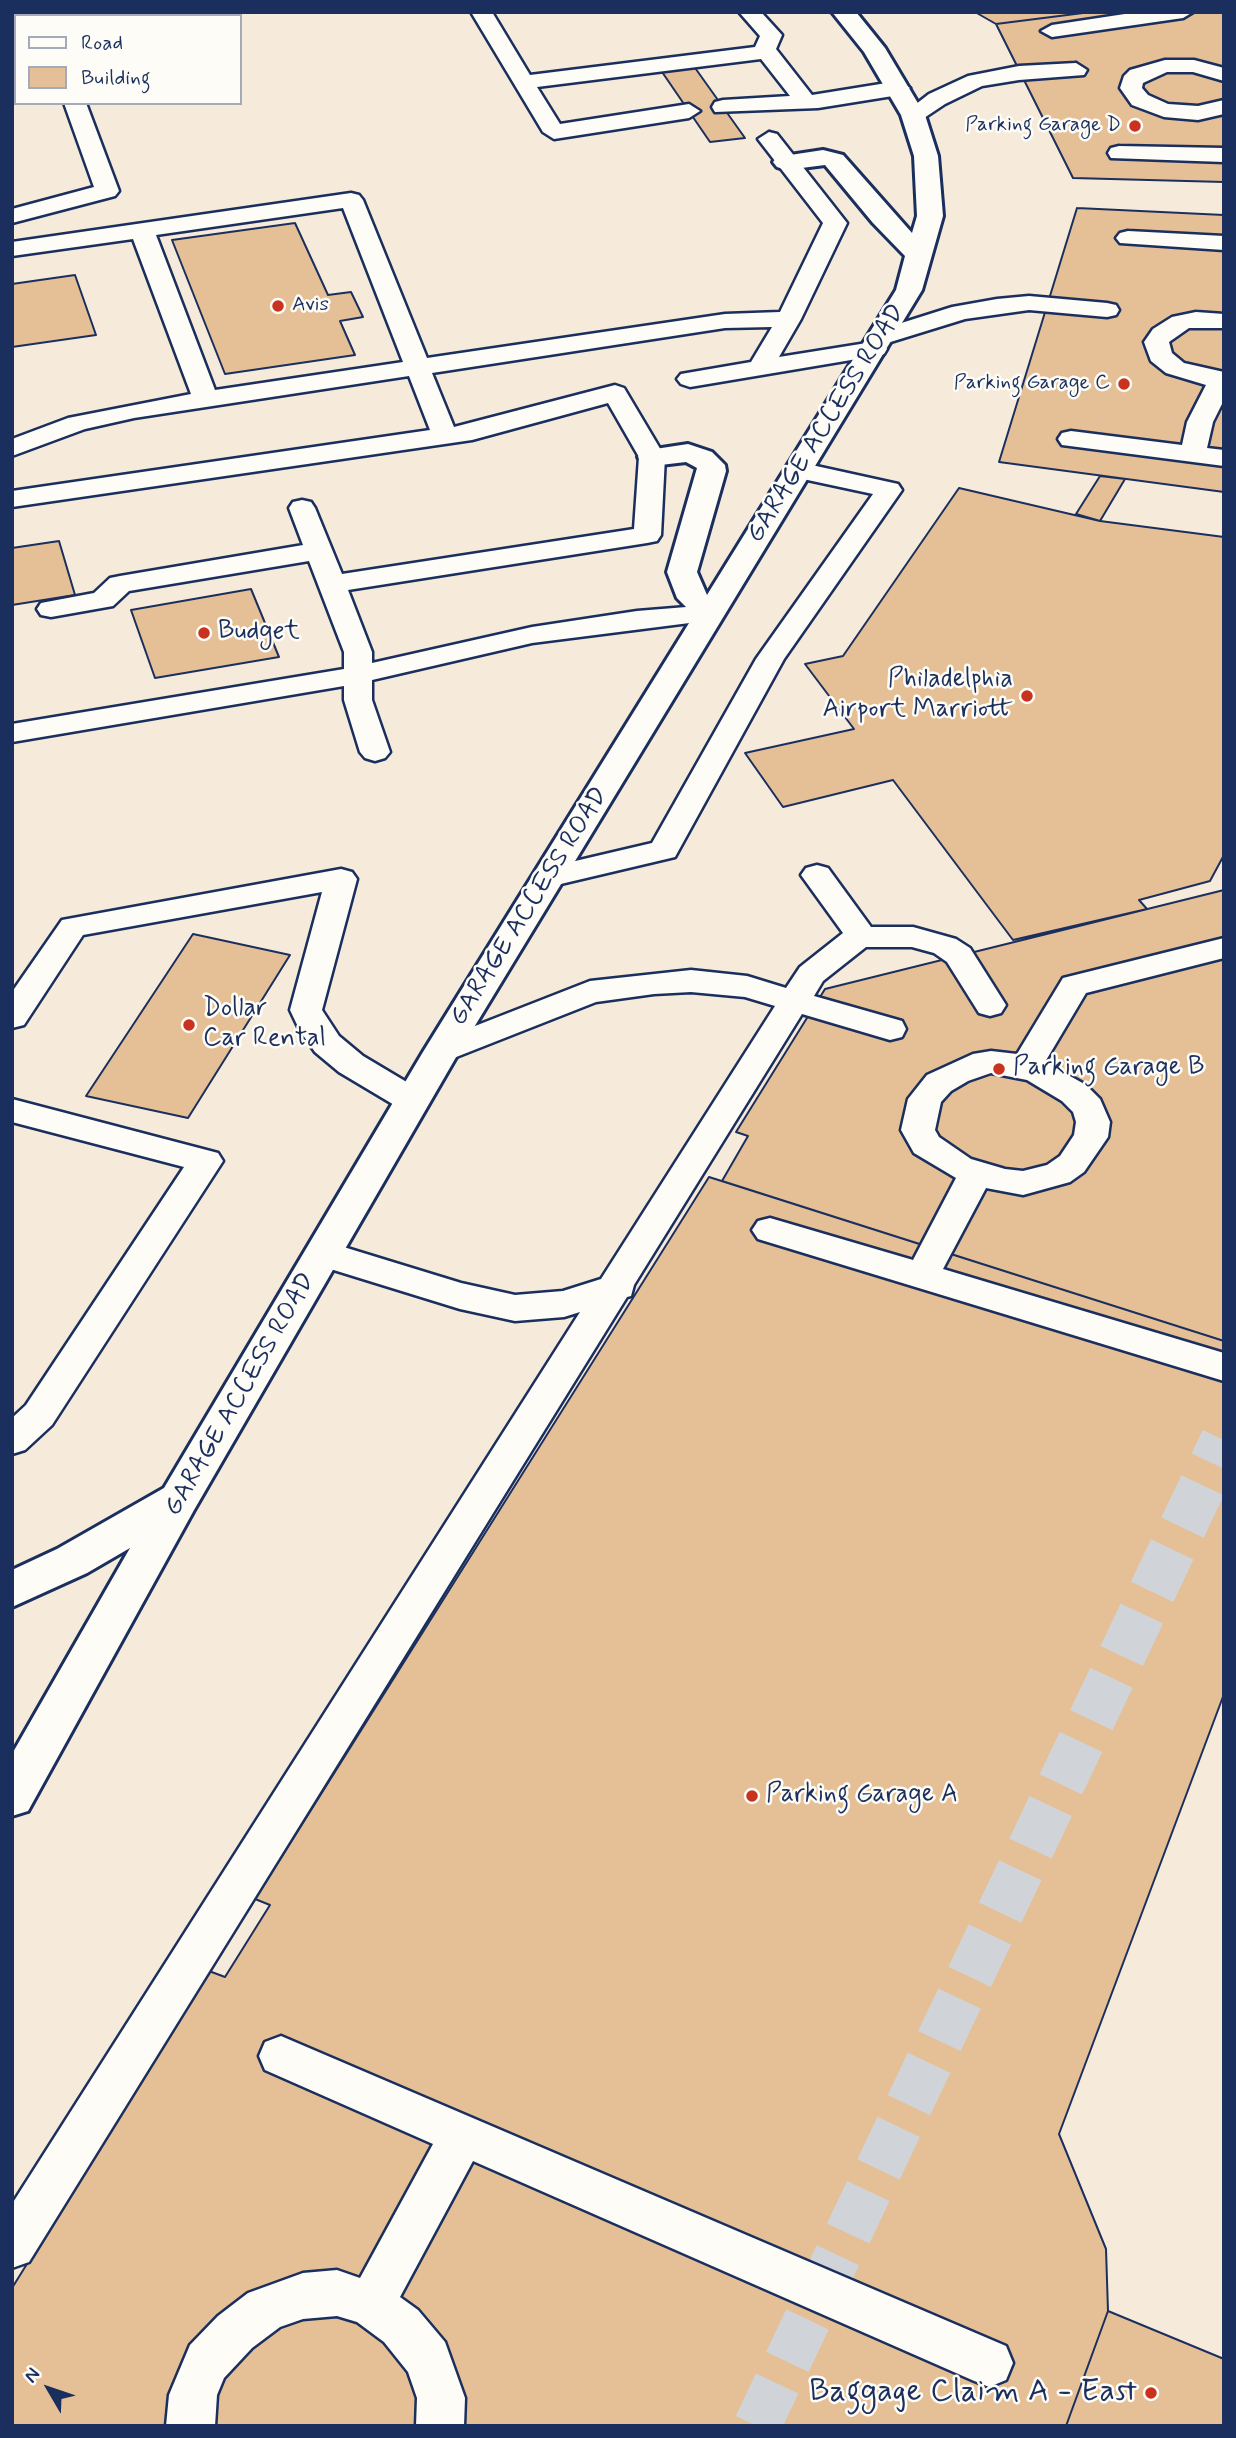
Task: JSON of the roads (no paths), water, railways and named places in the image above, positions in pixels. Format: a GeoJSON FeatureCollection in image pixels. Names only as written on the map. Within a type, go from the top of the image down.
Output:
{"type":"FeatureCollection","features":[{"type":"Feature","properties":{"kind":"street","name":"GARAGE ACCESS ROAD"},"geometry":{"type":"LineString","coordinates":[[12,1797],[179,1499],[441,1052],[798,470],[879,343],[909,290],[930,216],[929,178],[913,115],[873,48],[843,12]]}},
{"type":"Feature","properties":{"kind":"street"},"geometry":{"type":"LineString","coordinates":[[786,162],[822,157],[834,160],[882,218],[920,256]]}},
{"type":"Feature","properties":{"kind":"street"},"geometry":{"type":"LineString","coordinates":[[652,457],[688,453],[702,458],[710,465],[712,471],[682,572],[692,598],[711,613]]}},
{"type":"Feature","properties":{"kind":"street"},"geometry":{"type":"LineString","coordinates":[[12,1590],[72,1561],[179,1499]]}},
{"type":"Feature","properties":{"kind":"lane"},"geometry":{"type":"LineString","coordinates":[[481,12],[554,132],[689,111]]}},
{"type":"Feature","properties":{"kind":"lane"},"geometry":{"type":"LineString","coordinates":[[749,12],[771,35],[765,50],[805,101]]}},
{"type":"Feature","properties":{"kind":"lane"},"geometry":{"type":"LineString","coordinates":[[1052,31],[1137,15],[1184,12]]}},
{"type":"Feature","properties":{"kind":"lane"},"geometry":{"type":"LineString","coordinates":[[1119,153],[1222,161],[1217,109],[1164,110],[1140,100],[1131,88],[1132,81],[1153,68],[1161,58],[1156,41],[1137,15]]}},
{"type":"Feature","properties":{"kind":"lane"},"geometry":{"type":"LineString","coordinates":[[523,82],[767,52]]}},
{"type":"Feature","properties":{"kind":"lane"},"geometry":{"type":"LineString","coordinates":[[1153,68],[1187,66],[1224,75]]}},
{"type":"Feature","properties":{"kind":"lane"},"geometry":{"type":"LineString","coordinates":[[913,115],[976,81],[1019,73],[1076,70]]}},
{"type":"Feature","properties":{"kind":"lane"},"geometry":{"type":"LineString","coordinates":[[723,107],[805,101],[899,88]]}},
{"type":"Feature","properties":{"kind":"lane"},"geometry":{"type":"LineString","coordinates":[[76,105],[107,191]]}},
{"type":"Feature","properties":{"kind":"lane"},"geometry":{"type":"LineString","coordinates":[[760,368],[789,319],[835,223],[769,139]]}},
{"type":"Feature","properties":{"kind":"lane"},"geometry":{"type":"LineString","coordinates":[[26,189],[107,191]]}},
{"type":"Feature","properties":{"kind":"lane"},"geometry":{"type":"LineString","coordinates":[[12,216],[107,191]]}},
{"type":"Feature","properties":{"kind":"lane"},"geometry":{"type":"LineString","coordinates":[[12,249],[351,200],[420,367],[445,436]]}},
{"type":"Feature","properties":{"kind":"lane"},"geometry":{"type":"LineString","coordinates":[[142,230],[206,399]]}},
{"type":"Feature","properties":{"kind":"lane"},"geometry":{"type":"LineString","coordinates":[[1128,238],[1224,243]]}},
{"type":"Feature","properties":{"kind":"lane"},"geometry":{"type":"LineString","coordinates":[[1193,454],[1200,422],[1222,380],[1175,368],[1160,356],[1156,342],[1170,328],[1181,322],[1217,320],[1224,297]]}},
{"type":"Feature","properties":{"kind":"lane"},"geometry":{"type":"LineString","coordinates":[[690,379],[760,368],[879,343],[961,312],[1012,304],[1107,310]]}},
{"type":"Feature","properties":{"kind":"lane"},"geometry":{"type":"LineString","coordinates":[[12,448],[49,432],[103,416],[734,320],[789,319]]}},
{"type":"Feature","properties":{"kind":"lane"},"geometry":{"type":"LineString","coordinates":[[12,499],[472,432],[615,393],[652,457],[647,535],[331,584]]}},
{"type":"Feature","properties":{"kind":"lane"},"geometry":{"type":"LineString","coordinates":[[1071,439],[1224,458]]}},
{"type":"Feature","properties":{"kind":"lane"},"geometry":{"type":"LineString","coordinates":[[548,877],[664,850],[769,659],[889,490],[798,470]]}},
{"type":"Feature","properties":{"kind":"lane"},"geometry":{"type":"LineString","coordinates":[[302,508],[358,652],[358,700],[374,752]]}},
{"type":"Feature","properties":{"kind":"lane"},"geometry":{"type":"LineString","coordinates":[[51,609],[103,600],[120,584],[319,551]]}},
{"type":"Feature","properties":{"kind":"lane"},"geometry":{"type":"LineString","coordinates":[[12,733],[358,675],[532,635],[637,619],[711,613]]}},
{"type":"Feature","properties":{"kind":"lane"},"geometry":{"type":"LineString","coordinates":[[817,876],[862,937]]}},
{"type":"Feature","properties":{"kind":"lane"},"geometry":{"type":"LineString","coordinates":[[12,1017],[23,986],[73,927],[341,879],[306,1010],[316,1031],[340,1055],[413,1101]]}},
{"type":"Feature","properties":{"kind":"lane"},"geometry":{"type":"LineString","coordinates":[[12,2246],[26,2196],[618,1287],[811,974],[833,954],[862,937],[914,937],[945,946],[959,955],[990,1005]]}},
{"type":"Feature","properties":{"kind":"lane"},"geometry":{"type":"LineString","coordinates":[[1025,1068],[1073,985],[1224,948]]}},
{"type":"Feature","properties":{"kind":"lane"},"geometry":{"type":"LineString","coordinates":[[441,1052],[562,1002],[624,986],[691,981],[721,983],[795,999],[890,1029]]}},
{"type":"Feature","properties":{"kind":"lane"},"geometry":{"type":"LineString","coordinates":[[991,1062],[1025,1068],[1057,1082],[1088,1107],[1093,1122],[1091,1137],[1072,1164],[1042,1181],[1023,1184],[976,1173],[942,1158],[926,1145],[918,1130],[925,1099],[939,1083],[973,1065],[991,1062]]}},
{"type":"Feature","properties":{"kind":"lane"},"geometry":{"type":"LineString","coordinates":[[12,1110],[206,1161],[39,1415],[12,1440]]}},
{"type":"Feature","properties":{"kind":"lane"},"geometry":{"type":"LineString","coordinates":[[922,1276],[976,1173]]}},
{"type":"Feature","properties":{"kind":"lane"},"geometry":{"type":"LineString","coordinates":[[770,1230],[1224,1367]]}},
{"type":"Feature","properties":{"kind":"lane"},"geometry":{"type":"LineString","coordinates":[[324,1254],[460,1296],[515,1308],[564,1304],[618,1287]]}},
{"type":"Feature","properties":{"kind":"lane"},"geometry":{"type":"LineString","coordinates":[[281,2056],[989,2363]]}},
{"type":"Feature","properties":{"kind":"lane"},"geometry":{"type":"LineString","coordinates":[[371,2304],[463,2134]]}},
{"type":"Feature","properties":{"kind":"lane"},"geometry":{"type":"LineString","coordinates":[[190,2426],[193,2395],[207,2362],[235,2332],[265,2309],[303,2296],[337,2293],[371,2304],[401,2326],[428,2359],[441,2398],[440,2426]]}},
{"type":"Feature","properties":{"kind":"tunnel"},"geometry":{"type":"LineString","coordinates":[[757,2426],[1224,1440]]}},
{"type":"Feature","properties":{"kind":"place","name":"Parking Garage D"},"geometry":{"type":"Point","coordinates":[1135,126]}},
{"type":"Feature","properties":{"kind":"place","name":"Avis"},"geometry":{"type":"Point","coordinates":[278,306]}},
{"type":"Feature","properties":{"kind":"place","name":"Parking Garage C"},"geometry":{"type":"Point","coordinates":[1124,384]}},
{"type":"Feature","properties":{"kind":"place","name":"Budget"},"geometry":{"type":"Point","coordinates":[204,633]}},
{"type":"Feature","properties":{"kind":"place","name":"Philadelphia Airport Marriott"},"geometry":{"type":"Point","coordinates":[1027,696]}},
{"type":"Feature","properties":{"kind":"place","name":"Dollar Car Rental"},"geometry":{"type":"Point","coordinates":[189,1025]}},
{"type":"Feature","properties":{"kind":"place","name":"Parking Garage B"},"geometry":{"type":"Point","coordinates":[999,1069]}},
{"type":"Feature","properties":{"kind":"place","name":"Parking Garage A"},"geometry":{"type":"Point","coordinates":[752,1796]}},
{"type":"Feature","properties":{"kind":"place","name":"Baggage Claim A - East"},"geometry":{"type":"Point","coordinates":[1151,2393]}}]}
